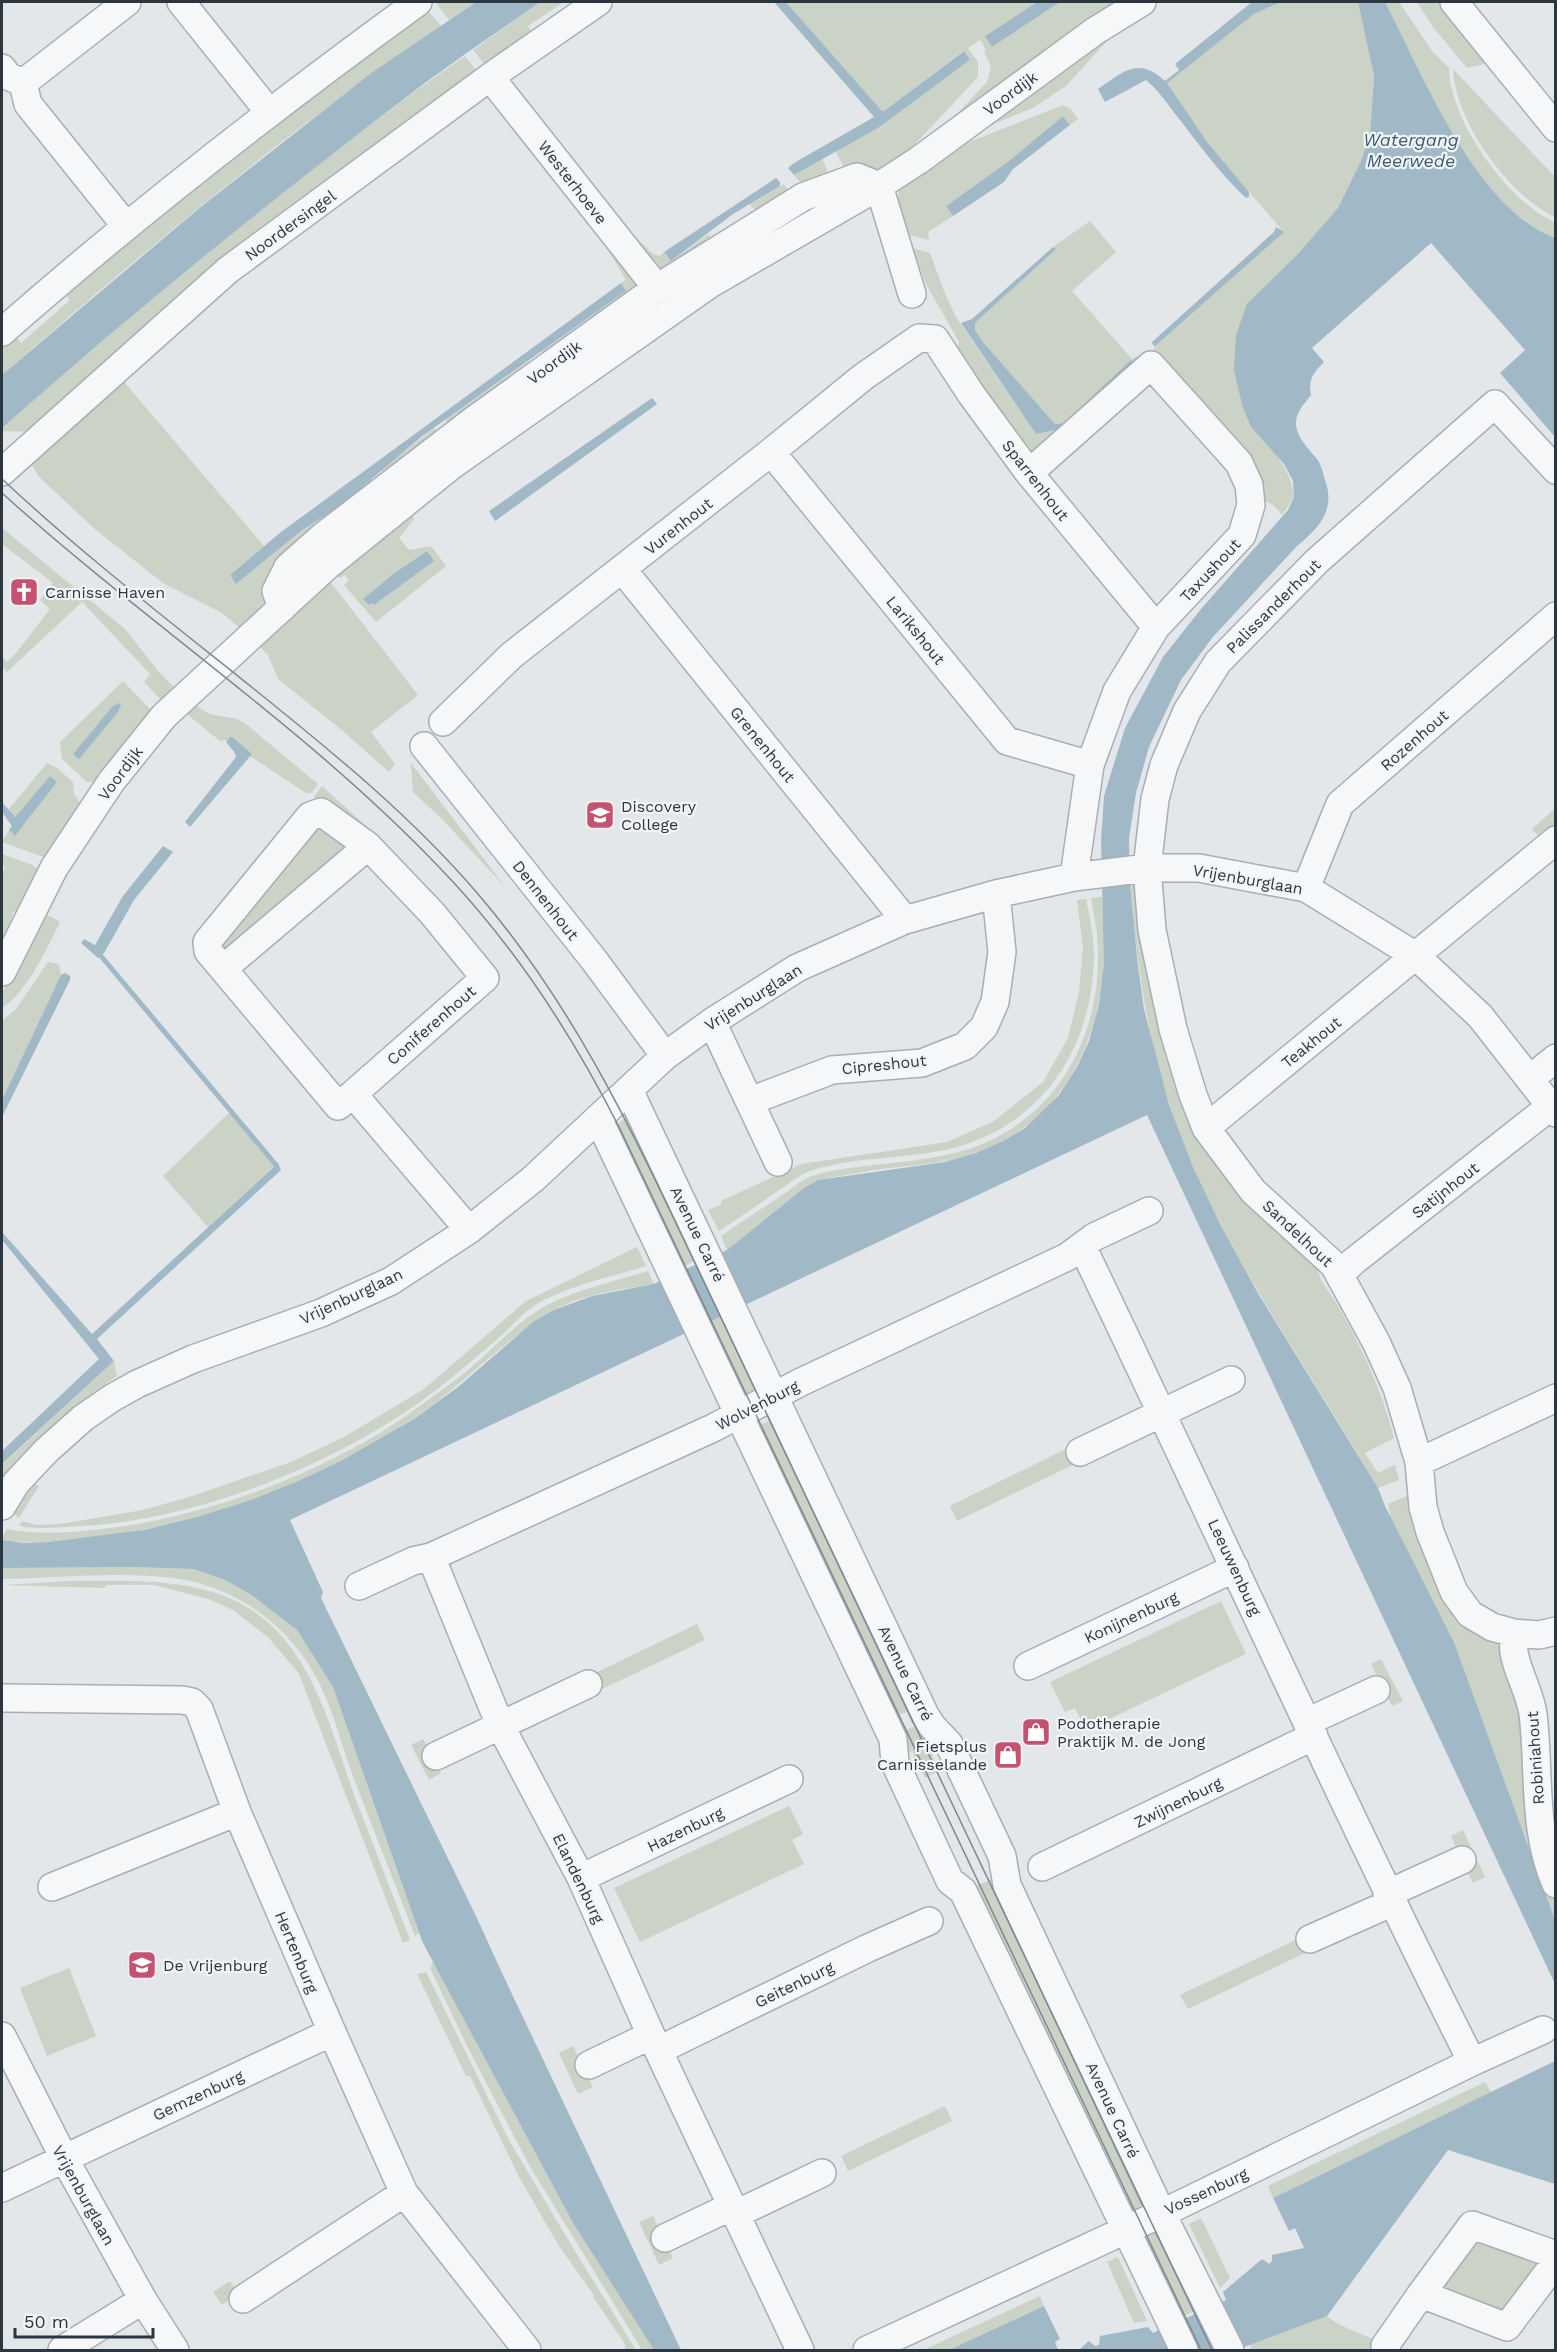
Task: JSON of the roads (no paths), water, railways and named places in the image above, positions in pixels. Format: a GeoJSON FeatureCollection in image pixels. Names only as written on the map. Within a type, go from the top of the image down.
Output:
{"type":"FeatureCollection","features":[{"type":"Feature","properties":{"kind":"street"},"geometry":{"type":"LineString","coordinates":[[126,226],[28,104],[12,76],[127,2]]}},
{"type":"Feature","properties":{"kind":"street"},"geometry":{"type":"LineString","coordinates":[[181,2],[269,112]]}},
{"type":"Feature","properties":{"kind":"street"},"geometry":{"type":"LineString","coordinates":[[2,332],[126,226],[269,112],[418,2]]}},
{"type":"Feature","properties":{"kind":"street","name":"Noordersingel"},"geometry":{"type":"LineString","coordinates":[[3,468],[228,270],[490,77],[598,2]]}},
{"type":"Feature","properties":{"kind":"street","name":"Voordijk"},"geometry":{"type":"LineString","coordinates":[[2,972],[54,868],[111,782],[164,717],[327,566],[451,466],[710,284],[879,186],[1095,31],[1142,2]]}},
{"type":"Feature","properties":{"kind":"street"},"geometry":{"type":"LineString","coordinates":[[1454,2],[1556,128]]}},
{"type":"Feature","properties":{"kind":"street","name":"Westerhoeve"},"geometry":{"type":"LineString","coordinates":[[490,77],[657,288]]}},
{"type":"Feature","properties":{"kind":"street","name":"Voordijk"},"geometry":{"type":"LineString","coordinates":[[282,608],[276,591],[288,567],[322,537],[474,420],[657,288],[803,196],[857,177],[879,186]]}},
{"type":"Feature","properties":{"kind":"street"},"geometry":{"type":"LineString","coordinates":[[879,186],[912,294]]}},
{"type":"Feature","properties":{"kind":"street","name":"Vurenhout"},"geometry":{"type":"LineString","coordinates":[[444,722],[512,655],[771,452],[863,376],[919,338]]}},
{"type":"Feature","properties":{"kind":"street","name":"Sparrenhout"},"geometry":{"type":"LineString","coordinates":[[919,338],[935,339],[971,394],[1029,473],[1156,627]]}},
{"type":"Feature","properties":{"kind":"street","name":"Taxushout"},"geometry":{"type":"LineString","coordinates":[[1029,473],[1151,365],[1239,463],[1249,485],[1251,506],[1242,535],[1156,627],[1117,691],[1090,765],[1087,875]]}},
{"type":"Feature","properties":{"kind":"street","name":"Palissanderhout"},"geometry":{"type":"LineString","coordinates":[[1139,868],[1164,765],[1187,711],[1218,662],[1317,561],[1495,404],[1556,470]]}},
{"type":"Feature","properties":{"kind":"street","name":"Larikshout"},"geometry":{"type":"LineString","coordinates":[[771,452],[1007,741],[1090,765]]}},
{"type":"Feature","properties":{"kind":"street","name":"Grenenhout"},"geometry":{"type":"LineString","coordinates":[[622,569],[905,920]]}},
{"type":"Feature","properties":{"kind":"street","name":"Rozenhout"},"geometry":{"type":"LineString","coordinates":[[1306,888],[1340,804],[1556,616]]}},
{"type":"Feature","properties":{"kind":"street","name":"Dennenhout"},"geometry":{"type":"LineString","coordinates":[[424,746],[594,960],[665,1056]]}},
{"type":"Feature","properties":{"kind":"street","name":"Coniferenhout"},"geometry":{"type":"LineString","coordinates":[[321,812],[368,846],[432,913],[485,978],[338,1106],[224,968],[208,951],[207,942],[310,816],[321,812]]}},
{"type":"Feature","properties":{"kind":"street","name":"Teakhout"},"geometry":{"type":"LineString","coordinates":[[1206,1128],[1556,840]]}},
{"type":"Feature","properties":{"kind":"street"},"geometry":{"type":"LineString","coordinates":[[224,968],[368,846]]}},
{"type":"Feature","properties":{"kind":"street","name":"Vrijenburglaan"},"geometry":{"type":"LineString","coordinates":[[2,1506],[16,1483],[46,1452],[83,1419],[112,1398],[193,1359],[321,1314],[391,1281],[469,1230],[532,1179],[665,1056],[712,1022],[797,968],[905,920],[996,894],[1087,875],[1139,868],[1199,868],[1306,888],[1416,956],[1480,1016],[1553,1110]]}},
{"type":"Feature","properties":{"kind":"street","name":"Sandelhout"},"geometry":{"type":"LineString","coordinates":[[1139,868],[1173,1029],[1193,1095],[1206,1128],[1253,1191],[1334,1265],[1340,1274],[1397,1388],[1419,1462],[1423,1507],[1430,1532],[1454,1592],[1470,1614],[1492,1627],[1514,1633],[1539,1635],[1556,1630]]}},
{"type":"Feature","properties":{"kind":"street","name":"Cipreshout"},"geometry":{"type":"LineString","coordinates":[[750,1101],[832,1070],[922,1063],[965,1047],[984,1027],[995,1002],[1002,952],[996,894]]}},
{"type":"Feature","properties":{"kind":"street"},"geometry":{"type":"LineString","coordinates":[[712,1022],[778,1162]]}},
{"type":"Feature","properties":{"kind":"street"},"geometry":{"type":"LineString","coordinates":[[1530,1079],[1556,1058]]}},
{"type":"Feature","properties":{"kind":"street","name":"Avenue Carré"},"geometry":{"type":"LineString","coordinates":[[629,1090],[776,1396],[925,1715],[949,1744],[1002,1856],[1007,1885],[1161,2212],[1230,2350]]}},
{"type":"Feature","properties":{"kind":"street"},"geometry":{"type":"LineString","coordinates":[[353,1094],[469,1230]]}},
{"type":"Feature","properties":{"kind":"street","name":"Satijnhout"},"geometry":{"type":"LineString","coordinates":[[1340,1274],[1553,1110]]}},
{"type":"Feature","properties":{"kind":"street"},"geometry":{"type":"LineString","coordinates":[[598,1118],[893,1739],[895,1763],[950,1881],[963,1891],[1184,2350]]}},
{"type":"Feature","properties":{"kind":"street","name":"Wolvenburg"},"geometry":{"type":"LineString","coordinates":[[359,1587],[413,1561],[431,1557],[740,1414],[1067,1257],[1094,1237],[1149,1211]]}},
{"type":"Feature","properties":{"kind":"street","name":"Leeuwenburg"},"geometry":{"type":"LineString","coordinates":[[1082,1246],[1389,1899],[1472,2062]]}},
{"type":"Feature","properties":{"kind":"street"},"geometry":{"type":"LineString","coordinates":[[1080,1452],[1231,1380]]}},
{"type":"Feature","properties":{"kind":"street"},"geometry":{"type":"LineString","coordinates":[[1419,1462],[1556,1398]]}},
{"type":"Feature","properties":{"kind":"street","name":"Elandenburg"},"geometry":{"type":"LineString","coordinates":[[431,1557],[500,1725],[581,1878],[655,2042],[800,2350]]}},
{"type":"Feature","properties":{"kind":"street","name":"Konijnenburg"},"geometry":{"type":"LineString","coordinates":[[1028,1666],[1235,1568]]}},
{"type":"Feature","properties":{"kind":"street","name":"Robiniahout"},"geometry":{"type":"LineString","coordinates":[[1514,1633],[1514,1653],[1527,1686],[1533,1713],[1547,1809],[1543,1845],[1556,1884]]}},
{"type":"Feature","properties":{"kind":"street"},"geometry":{"type":"LineString","coordinates":[[436,1756],[588,1684]]}},
{"type":"Feature","properties":{"kind":"street"},"geometry":{"type":"LineString","coordinates":[[1310,1729],[1376,1690]]}},
{"type":"Feature","properties":{"kind":"street","name":"Hertenburg"},"geometry":{"type":"LineString","coordinates":[[2,1698],[182,1700],[192,1702],[199,1709],[237,1812],[404,2193],[515,2347]]}},
{"type":"Feature","properties":{"kind":"street","name":"Zwijnenburg"},"geometry":{"type":"LineString","coordinates":[[1042,1867],[1310,1729]]}},
{"type":"Feature","properties":{"kind":"street","name":"Hazenburg"},"geometry":{"type":"LineString","coordinates":[[581,1878],[789,1779]]}},
{"type":"Feature","properties":{"kind":"street"},"geometry":{"type":"LineString","coordinates":[[52,1887],[237,1812]]}},
{"type":"Feature","properties":{"kind":"street"},"geometry":{"type":"LineString","coordinates":[[1310,1939],[1462,1860]]}},
{"type":"Feature","properties":{"kind":"street","name":"Geitenburg"},"geometry":{"type":"LineString","coordinates":[[655,2042],[929,1921]]}},
{"type":"Feature","properties":{"kind":"street","name":"Vossenburg"},"geometry":{"type":"LineString","coordinates":[[867,2350],[1543,2030]]}},
{"type":"Feature","properties":{"kind":"street","name":"Gemzenburg"},"geometry":{"type":"LineString","coordinates":[[2,2188],[332,2032]]}},
{"type":"Feature","properties":{"kind":"street","name":"Vrijenburglaan"},"geometry":{"type":"LineString","coordinates":[[2,2036],[64,2158],[142,2300],[175,2350]]}},
{"type":"Feature","properties":{"kind":"street"},"geometry":{"type":"LineString","coordinates":[[589,2065],[655,2042]]}},
{"type":"Feature","properties":{"kind":"street"},"geometry":{"type":"LineString","coordinates":[[665,2238],[822,2173]]}},
{"type":"Feature","properties":{"kind":"street"},"geometry":{"type":"LineString","coordinates":[[243,2299],[404,2193]]}},
{"type":"Feature","properties":{"kind":"street"},"geometry":{"type":"LineString","coordinates":[[1385,2346],[1472,2225],[1556,2255]]}},
{"type":"Feature","properties":{"kind":"street"},"geometry":{"type":"LineString","coordinates":[[1421,2294],[1507,2327],[1556,2262]]}},
{"type":"Feature","properties":{"kind":"street"},"geometry":{"type":"LineString","coordinates":[[62,2350],[142,2300]]}},
{"type":"Feature","properties":{"kind":"water"},"geometry":{"type":"Polygon","coordinates":[[[476,2],[540,2],[425,83],[317,166],[157,295],[2,428],[2,375],[197,210],[370,74],[476,2]]]}},
{"type":"Feature","properties":{"kind":"water"},"geometry":{"type":"Polygon","coordinates":[[[774,2],[786,2],[884,111],[964,51],[970,60],[878,128],[794,175],[788,168],[794,163],[874,117],[774,2]]]}},
{"type":"Feature","properties":{"kind":"water"},"geometry":{"type":"Polygon","coordinates":[[[1037,2],[1060,2],[992,47],[985,36],[1037,2]]]}},
{"type":"Feature","properties":{"kind":"water"},"geometry":{"type":"Polygon","coordinates":[[[1252,2],[1281,2],[1254,14],[1167,83],[1207,142],[1249,192],[1249,197],[1246,198],[1218,169],[1155,88],[1146,80],[1105,102],[1098,89],[1123,72],[1139,68],[1155,73],[1165,81],[1179,70],[1175,64],[1252,2]]]}},
{"type":"Feature","properties":{"kind":"water","name":"Watergang Meerwede"},"geometry":{"type":"Polygon","coordinates":[[[1358,2],[1385,2],[1434,100],[1476,169],[1500,199],[1527,222],[1555,238],[1555,437],[1500,373],[1525,350],[1431,243],[1312,348],[1324,362],[1312,377],[1311,395],[1299,412],[1296,423],[1301,438],[1320,463],[1328,491],[1327,509],[1312,532],[1212,638],[1181,680],[1149,747],[1136,793],[1129,838],[1130,885],[1138,966],[1144,1009],[1169,1105],[1193,1167],[1220,1224],[1259,1295],[1378,1488],[1454,1642],[1555,1920],[1555,1984],[1147,1115],[290,1520],[323,1592],[321,1598],[476,1916],[681,2350],[654,2350],[573,2223],[422,1941],[333,1687],[297,1630],[250,1594],[225,1580],[194,1569],[2,1568],[2,1540],[24,1543],[49,1542],[144,1530],[248,1501],[296,1482],[341,1461],[414,1419],[458,1387],[533,1322],[554,1310],[592,1296],[654,1284],[727,1250],[804,1188],[818,1180],[945,1162],[976,1153],[1025,1128],[1059,1095],[1077,1067],[1089,1041],[1099,1004],[1104,964],[1101,841],[1104,796],[1125,728],[1163,657],[1201,609],[1288,510],[1294,497],[1293,481],[1284,464],[1251,427],[1243,408],[1234,371],[1236,335],[1247,304],[1296,256],[1338,208],[1361,161],[1370,134],[1374,76],[1358,2]]]}},
{"type":"Feature","properties":{"kind":"water"},"geometry":{"type":"Polygon","coordinates":[[[1063,116],[1070,125],[1013,169],[1004,182],[953,216],[946,206],[1009,161],[1063,116]]]}},
{"type":"Feature","properties":{"kind":"water"},"geometry":{"type":"Polygon","coordinates":[[[776,178],[780,186],[733,214],[671,261],[664,252],[776,178]]]}},
{"type":"Feature","properties":{"kind":"water"},"geometry":{"type":"Polygon","coordinates":[[[1276,227],[1284,232],[1155,346],[1153,345],[1152,342],[1274,232],[1276,227]]]}},
{"type":"Feature","properties":{"kind":"water"},"geometry":{"type":"Polygon","coordinates":[[[1053,247],[1056,249],[975,323],[975,330],[982,341],[1055,424],[1064,423],[1131,360],[1135,365],[1061,429],[1036,434],[961,323],[972,319],[1053,247]]]}},
{"type":"Feature","properties":{"kind":"water"},"geometry":{"type":"Polygon","coordinates":[[[621,283],[626,291],[421,437],[340,506],[301,531],[236,584],[230,575],[281,532],[621,283]]]}},
{"type":"Feature","properties":{"kind":"water"},"geometry":{"type":"Polygon","coordinates":[[[652,398],[657,404],[495,521],[489,511],[652,398]]]}},
{"type":"Feature","properties":{"kind":"water"},"geometry":{"type":"Polygon","coordinates":[[[427,551],[434,561],[374,605],[372,603],[369,605],[363,599],[393,574],[427,551]]]}},
{"type":"Feature","properties":{"kind":"water"},"geometry":{"type":"Polygon","coordinates":[[[119,703],[121,705],[118,712],[79,759],[73,754],[113,706],[119,703]]]}},
{"type":"Feature","properties":{"kind":"water"},"geometry":{"type":"Polygon","coordinates":[[[230,737],[252,754],[190,827],[185,822],[236,757],[226,742],[230,737]]]}},
{"type":"Feature","properties":{"kind":"water"},"geometry":{"type":"Polygon","coordinates":[[[50,776],[57,782],[15,836],[9,830],[12,826],[2,812],[2,802],[15,817],[50,776]]]}},
{"type":"Feature","properties":{"kind":"water"},"geometry":{"type":"Polygon","coordinates":[[[163,846],[173,852],[134,900],[104,953],[98,958],[81,943],[84,939],[95,945],[123,896],[163,846]]]}},
{"type":"Feature","properties":{"kind":"water"},"geometry":{"type":"Polygon","coordinates":[[[65,973],[70,976],[70,980],[2,1117],[2,1100],[61,975],[65,973]]]}},
{"type":"Feature","properties":{"kind":"water"},"geometry":{"type":"Polygon","coordinates":[[[278,1163],[281,1170],[97,1339],[114,1361],[2,1464],[2,1451],[99,1359],[2,1240],[2,1232],[92,1334],[278,1163]]]}},
{"type":"Feature","properties":{"kind":"water"},"geometry":{"type":"Polygon","coordinates":[[[1555,2061],[1555,2184],[1448,2150],[1327,2316],[1236,2350],[1079,2350],[1089,2341],[1095,2346],[1099,2345],[1100,2336],[1148,2327],[1153,2333],[1226,2300],[1223,2292],[1262,2259],[1269,2264],[1272,2261],[1272,2255],[1304,2248],[1295,2228],[1289,2231],[1273,2198],[1555,2061]]]}},
{"type":"Feature","properties":{"kind":"water"},"geometry":{"type":"Polygon","coordinates":[[[1044,2306],[1060,2339],[1055,2342],[1058,2350],[949,2350],[1044,2306]]]}},
{"type":"Feature","properties":{"kind":"waterway"},"geometry":{"type":"LineString","coordinates":[[101,956],[276,1165]]}},
{"type":"Feature","properties":{"kind":"tram line"},"geometry":{"type":"LineString","coordinates":[[2,479],[96,562],[373,788],[427,839],[478,894],[543,979],[598,1069],[647,1162],[1212,2350]]}},
{"type":"Feature","properties":{"kind":"tram line"},"geometry":{"type":"LineString","coordinates":[[2,493],[111,586],[279,721],[387,815],[438,866],[491,926],[539,990],[561,1024],[620,1129],[1201,2350]]}},
{"type":"Feature","properties":{"kind":"place","name":"Carnisse Haven"},"geometry":{"type":"Point","coordinates":[24,592]}},
{"type":"Feature","properties":{"kind":"place","name":"Discovery College"},"geometry":{"type":"Point","coordinates":[600,815]}},
{"type":"Feature","properties":{"kind":"place","name":"Podotherapie Praktijk M. de Jong"},"geometry":{"type":"Point","coordinates":[1036,1732]}},
{"type":"Feature","properties":{"kind":"place","name":"Fietsplus Carnisselande"},"geometry":{"type":"Point","coordinates":[1008,1755]}},
{"type":"Feature","properties":{"kind":"place","name":"De Vrijenburg"},"geometry":{"type":"Point","coordinates":[142,1965]}}]}
